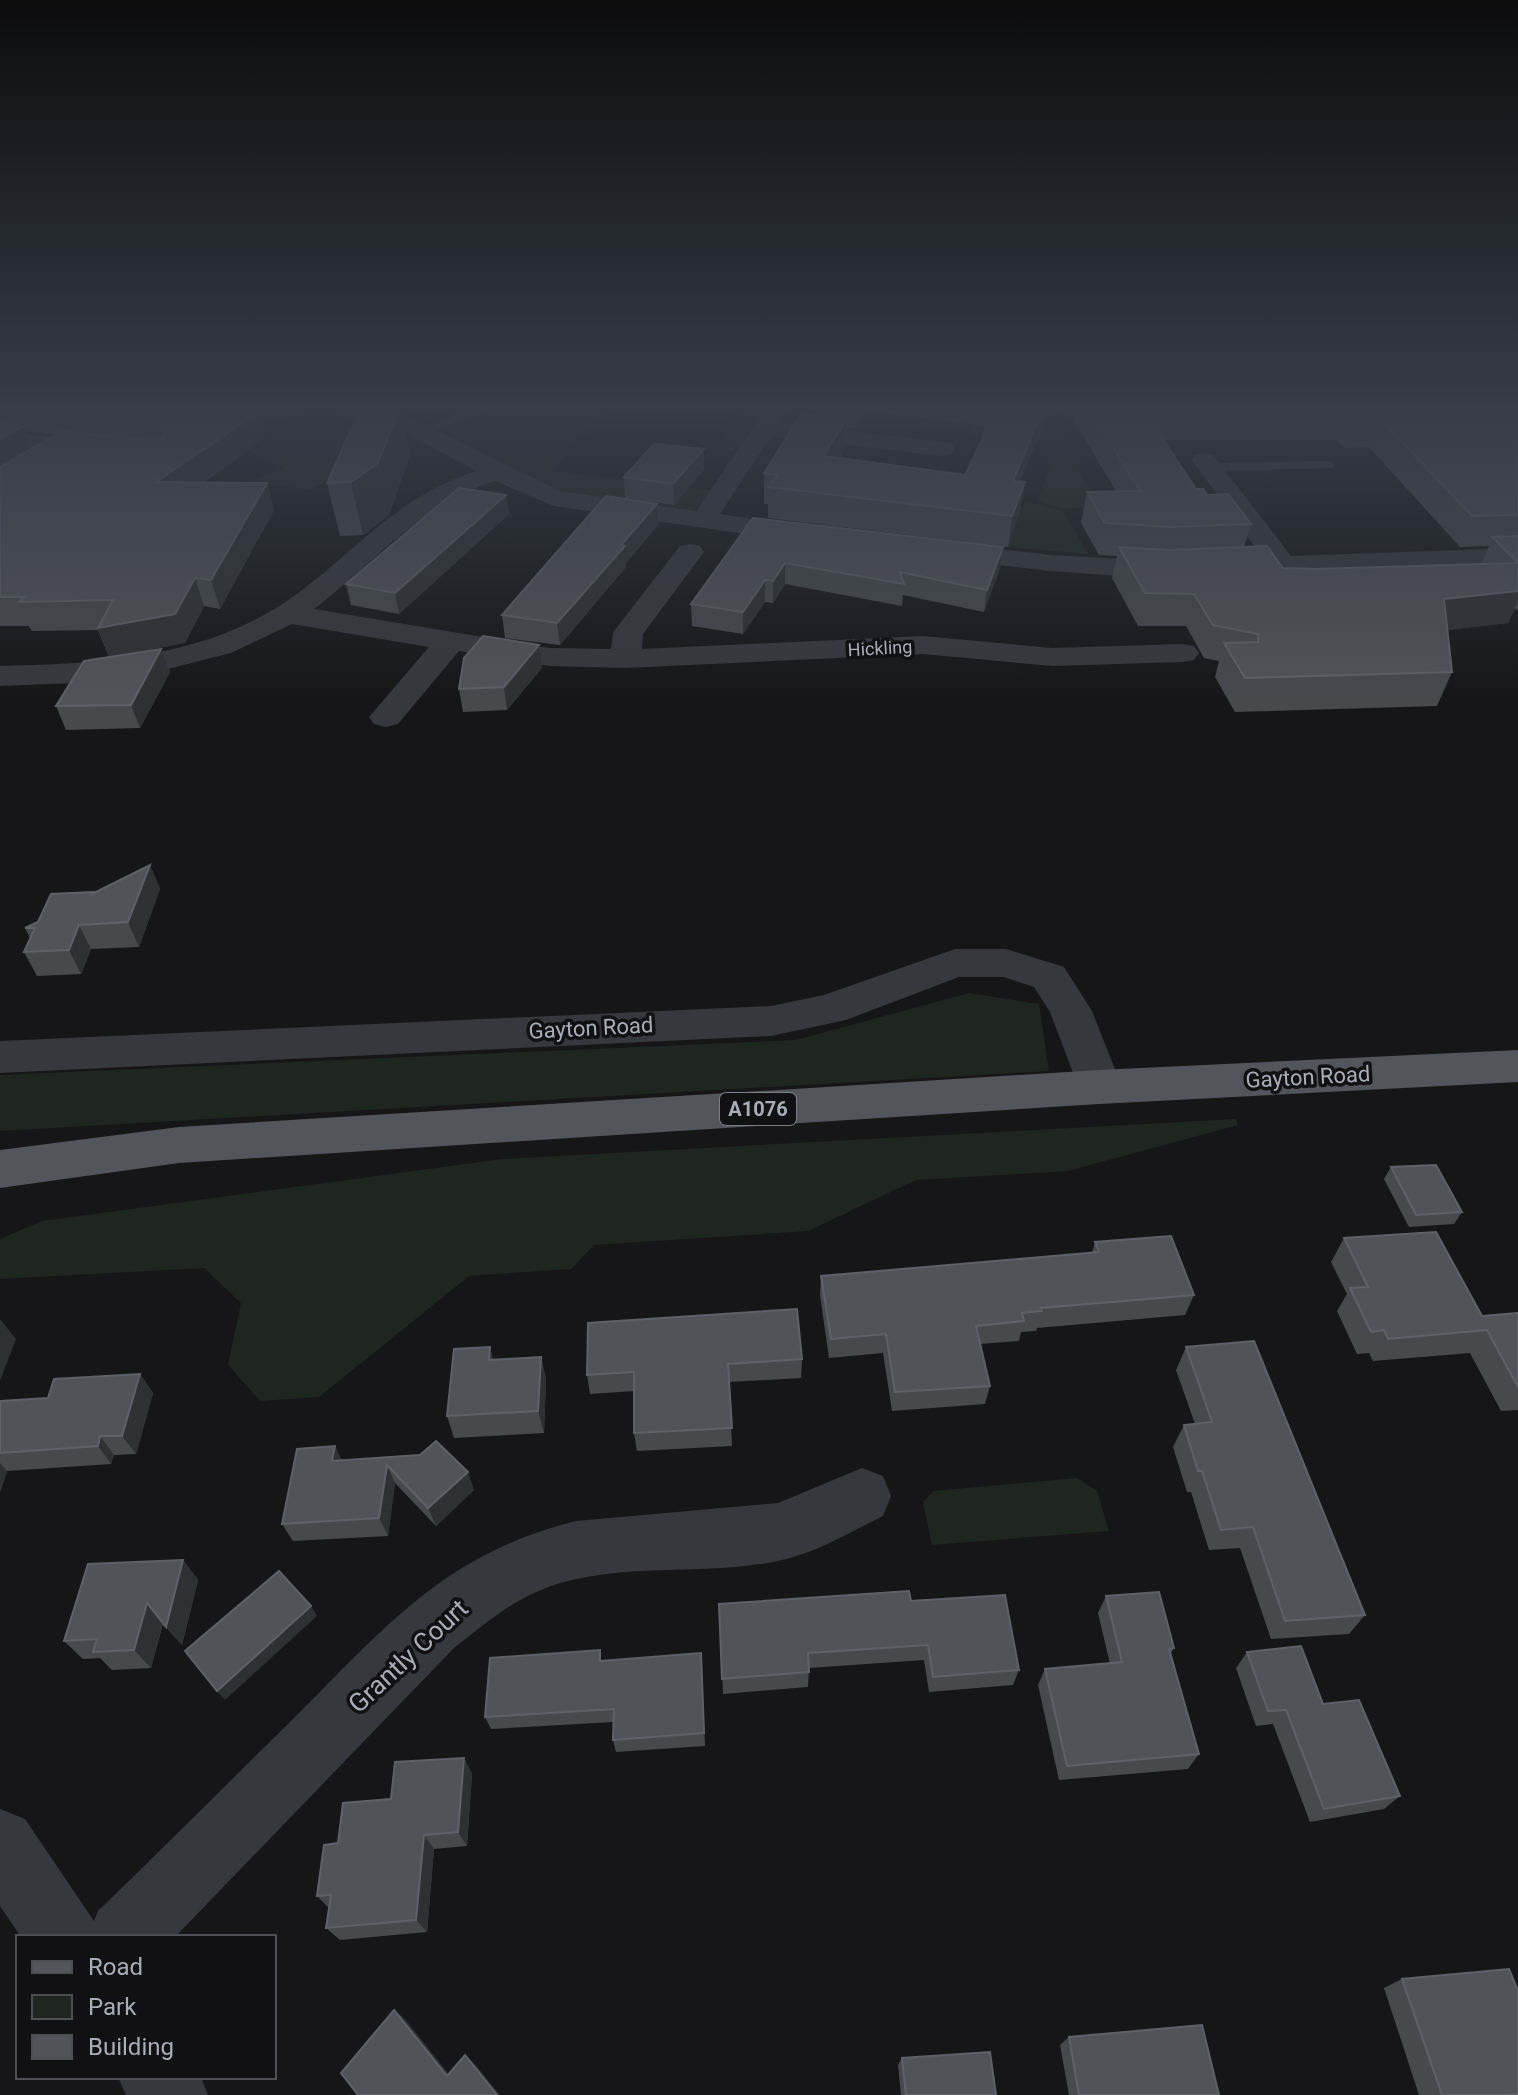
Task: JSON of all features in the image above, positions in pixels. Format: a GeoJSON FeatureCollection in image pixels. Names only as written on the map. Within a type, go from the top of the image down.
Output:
{"type":"FeatureCollection","features":[{"type":"Feature","properties":{"kind":"main road","name":"Gayton Road"},"geometry":{"type":"LineString","coordinates":[[0,1169],[179,1145],[1099,1087],[1518,1066]]}},
{"type":"Feature","properties":{"kind":"street"},"geometry":{"type":"LineString","coordinates":[[0,676],[90,674],[181,660],[237,640],[288,614],[418,507]]}},
{"type":"Feature","properties":{"kind":"street"},"geometry":{"type":"LineString","coordinates":[[610,507],[833,538]]}},
{"type":"Feature","properties":{"kind":"street"},"geometry":{"type":"LineString","coordinates":[[702,521],[711,507]]}},
{"type":"Feature","properties":{"kind":"street"},"geometry":{"type":"LineString","coordinates":[[1240,507],[1284,566]]}},
{"type":"Feature","properties":{"kind":"street"},"geometry":{"type":"LineString","coordinates":[[911,547],[1051,563],[1162,570],[1518,556]]}},
{"type":"Feature","properties":{"kind":"street"},"geometry":{"type":"LineString","coordinates":[[625,659],[628,633],[692,564]]}},
{"type":"Feature","properties":{"kind":"street","name":"Hickling"},"geometry":{"type":"LineString","coordinates":[[288,614],[549,657],[625,659],[923,645],[1052,657],[1183,653]]}},
{"type":"Feature","properties":{"kind":"street"},"geometry":{"type":"LineString","coordinates":[[386,717],[450,642]]}},
{"type":"Feature","properties":{"kind":"street"},"geometry":{"type":"LineString","coordinates":[[1135,654],[1152,681]]}},
{"type":"Feature","properties":{"kind":"street"},"geometry":{"type":"LineString","coordinates":[[367,685],[409,690]]}},
{"type":"Feature","properties":{"kind":"street","name":"Gayton Road"},"geometry":{"type":"LineString","coordinates":[[0,1057],[771,1021],[831,1009],[955,963],[1006,963],[1049,977],[1071,1011],[1099,1087]]}},
{"type":"Feature","properties":{"kind":"street","name":"Grantly Court"},"geometry":{"type":"LineString","coordinates":[[126,1935],[432,1626],[470,1597],[514,1570],[577,1551],[621,1544],[781,1532],[862,1496]]}},
{"type":"Feature","properties":{"kind":"street"},"geometry":{"type":"LineString","coordinates":[[0,1844],[63,1935]]}},
{"type":"Feature","properties":{"kind":"green space"},"geometry":{"type":"Polygon","coordinates":[[[647,507],[698,507],[693,513],[647,507]]]}},
{"type":"Feature","properties":{"kind":"green space"},"geometry":{"type":"Polygon","coordinates":[[[1023,507],[1045,507],[1064,512],[1088,554],[1008,547],[1023,507]]]}},
{"type":"Feature","properties":{"kind":"green space"},"geometry":{"type":"Polygon","coordinates":[[[969,993],[1039,1004],[1049,1071],[0,1131],[0,1075],[796,1040],[969,993]]]}},
{"type":"Feature","properties":{"kind":"green space"},"geometry":{"type":"Polygon","coordinates":[[[1236,1119],[1238,1125],[1068,1171],[916,1180],[808,1231],[594,1245],[571,1269],[469,1276],[319,1397],[260,1401],[228,1365],[241,1303],[204,1268],[0,1279],[0,1239],[42,1221],[503,1159],[1236,1119]]]}},
{"type":"Feature","properties":{"kind":"green space"},"geometry":{"type":"Polygon","coordinates":[[[1077,1478],[1097,1491],[1109,1531],[932,1545],[923,1502],[933,1491],[1077,1478]]]}},
{"type":"Feature","properties":{"kind":"building"},"geometry":{"type":"Polygon","coordinates":[[[0,507],[253,507],[211,580],[195,578],[175,614],[98,628],[113,600],[19,602],[24,597],[0,597],[0,507]]]}},
{"type":"Feature","properties":{"kind":"building"},"geometry":{"type":"Polygon","coordinates":[[[437,507],[493,507],[395,593],[346,584],[437,507]]]}},
{"type":"Feature","properties":{"kind":"building"},"geometry":{"type":"Polygon","coordinates":[[[597,507],[655,507],[621,545],[625,546],[557,623],[502,615],[597,507]]]}},
{"type":"Feature","properties":{"kind":"building"},"geometry":{"type":"Polygon","coordinates":[[[934,507],[1016,507],[1012,516],[934,507]]]}},
{"type":"Feature","properties":{"kind":"building"},"geometry":{"type":"Polygon","coordinates":[[[1096,507],[1238,507],[1251,524],[1169,527],[1105,523],[1096,507]]]}},
{"type":"Feature","properties":{"kind":"building"},"geometry":{"type":"Polygon","coordinates":[[[1463,507],[1518,507],[1518,515],[1472,516],[1463,507]]]}},
{"type":"Feature","properties":{"kind":"building"},"geometry":{"type":"Polygon","coordinates":[[[753,518],[1003,547],[987,590],[900,572],[904,584],[785,563],[773,581],[765,580],[743,612],[691,604],[753,518]]]}},
{"type":"Feature","properties":{"kind":"building"},"geometry":{"type":"Polygon","coordinates":[[[1518,536],[1518,563],[1492,537],[1518,536]]]}},
{"type":"Feature","properties":{"kind":"building"},"geometry":{"type":"Polygon","coordinates":[[[1267,546],[1283,568],[1518,563],[1518,591],[1444,599],[1452,672],[1245,678],[1224,643],[1258,642],[1258,634],[1213,625],[1194,594],[1145,593],[1119,547],[1170,550],[1267,546]]]}},
{"type":"Feature","properties":{"kind":"building"},"geometry":{"type":"Polygon","coordinates":[[[483,636],[539,645],[504,687],[459,689],[464,658],[483,636]]]}},
{"type":"Feature","properties":{"kind":"building"},"geometry":{"type":"Polygon","coordinates":[[[161,649],[131,705],[56,706],[84,661],[161,649]]]}},
{"type":"Feature","properties":{"kind":"building"},"geometry":{"type":"Polygon","coordinates":[[[150,865],[128,922],[79,925],[69,950],[24,952],[35,928],[25,928],[38,922],[51,894],[92,894],[150,865]]]}},
{"type":"Feature","properties":{"kind":"building"},"geometry":{"type":"Polygon","coordinates":[[[1436,1165],[1462,1212],[1416,1215],[1391,1167],[1436,1165]]]}},
{"type":"Feature","properties":{"kind":"building"},"geometry":{"type":"Polygon","coordinates":[[[1436,1232],[1482,1316],[1518,1313],[1518,1387],[1487,1330],[1388,1339],[1384,1330],[1371,1332],[1350,1288],[1368,1287],[1344,1238],[1436,1232]]]}},
{"type":"Feature","properties":{"kind":"building"},"geometry":{"type":"Polygon","coordinates":[[[1171,1236],[1194,1295],[1041,1308],[1042,1311],[1022,1313],[1024,1321],[976,1326],[990,1386],[895,1392],[886,1334],[831,1339],[821,1276],[1099,1252],[1095,1242],[1171,1236]]]}},
{"type":"Feature","properties":{"kind":"building"},"geometry":{"type":"Polygon","coordinates":[[[797,1309],[802,1359],[728,1364],[732,1428],[634,1433],[634,1372],[587,1375],[588,1323],[797,1309]]]}},
{"type":"Feature","properties":{"kind":"building"},"geometry":{"type":"Polygon","coordinates":[[[1254,1341],[1365,1615],[1285,1621],[1253,1527],[1221,1530],[1184,1425],[1212,1422],[1186,1347],[1254,1341]]]}},
{"type":"Feature","properties":{"kind":"building"},"geometry":{"type":"Polygon","coordinates":[[[490,1347],[489,1360],[541,1357],[538,1411],[447,1416],[454,1349],[490,1347]]]}},
{"type":"Feature","properties":{"kind":"building"},"geometry":{"type":"Polygon","coordinates":[[[140,1374],[122,1436],[100,1436],[98,1446],[0,1453],[0,1401],[48,1398],[54,1379],[140,1374]]]}},
{"type":"Feature","properties":{"kind":"building"},"geometry":{"type":"Polygon","coordinates":[[[436,1441],[468,1472],[428,1508],[387,1465],[379,1518],[282,1524],[297,1449],[335,1446],[332,1461],[420,1455],[436,1441]]]}},
{"type":"Feature","properties":{"kind":"building"},"geometry":{"type":"Polygon","coordinates":[[[183,1560],[166,1627],[147,1603],[134,1650],[93,1652],[97,1639],[64,1641],[88,1564],[183,1560]]]}},
{"type":"Feature","properties":{"kind":"building"},"geometry":{"type":"Polygon","coordinates":[[[279,1571],[311,1606],[217,1691],[185,1651],[279,1571]]]}},
{"type":"Feature","properties":{"kind":"building"},"geometry":{"type":"Polygon","coordinates":[[[909,1591],[911,1601],[1005,1595],[1019,1670],[933,1677],[928,1645],[808,1653],[809,1672],[722,1679],[719,1604],[909,1591]]]}},
{"type":"Feature","properties":{"kind":"building"},"geometry":{"type":"Polygon","coordinates":[[[1159,1592],[1174,1648],[1169,1649],[1199,1754],[1067,1766],[1045,1669],[1122,1662],[1106,1596],[1159,1592]]]}},
{"type":"Feature","properties":{"kind":"building"},"geometry":{"type":"Polygon","coordinates":[[[1301,1646],[1323,1704],[1359,1700],[1400,1796],[1324,1809],[1286,1710],[1268,1711],[1247,1652],[1301,1646]]]}},
{"type":"Feature","properties":{"kind":"building"},"geometry":{"type":"Polygon","coordinates":[[[600,1650],[600,1661],[701,1653],[704,1733],[613,1740],[614,1709],[485,1717],[490,1658],[600,1650]]]}},
{"type":"Feature","properties":{"kind":"building"},"geometry":{"type":"Polygon","coordinates":[[[464,1758],[458,1832],[424,1835],[416,1920],[326,1928],[331,1895],[317,1896],[324,1845],[338,1843],[343,1803],[391,1799],[395,1762],[464,1758]]]}},
{"type":"Feature","properties":{"kind":"building"},"geometry":{"type":"Polygon","coordinates":[[[1509,1969],[1518,1991],[1518,2094],[1442,2095],[1402,1979],[1509,1969]]]}},
{"type":"Feature","properties":{"kind":"building"},"geometry":{"type":"Polygon","coordinates":[[[394,2010],[447,2076],[465,2055],[497,2095],[358,2095],[341,2073],[394,2010]]]}},
{"type":"Feature","properties":{"kind":"building"},"geometry":{"type":"Polygon","coordinates":[[[1202,2025],[1219,2095],[1079,2095],[1069,2037],[1202,2025]]]}},
{"type":"Feature","properties":{"kind":"building"},"geometry":{"type":"Polygon","coordinates":[[[990,2052],[996,2095],[906,2095],[902,2058],[990,2052]]]}}]}
